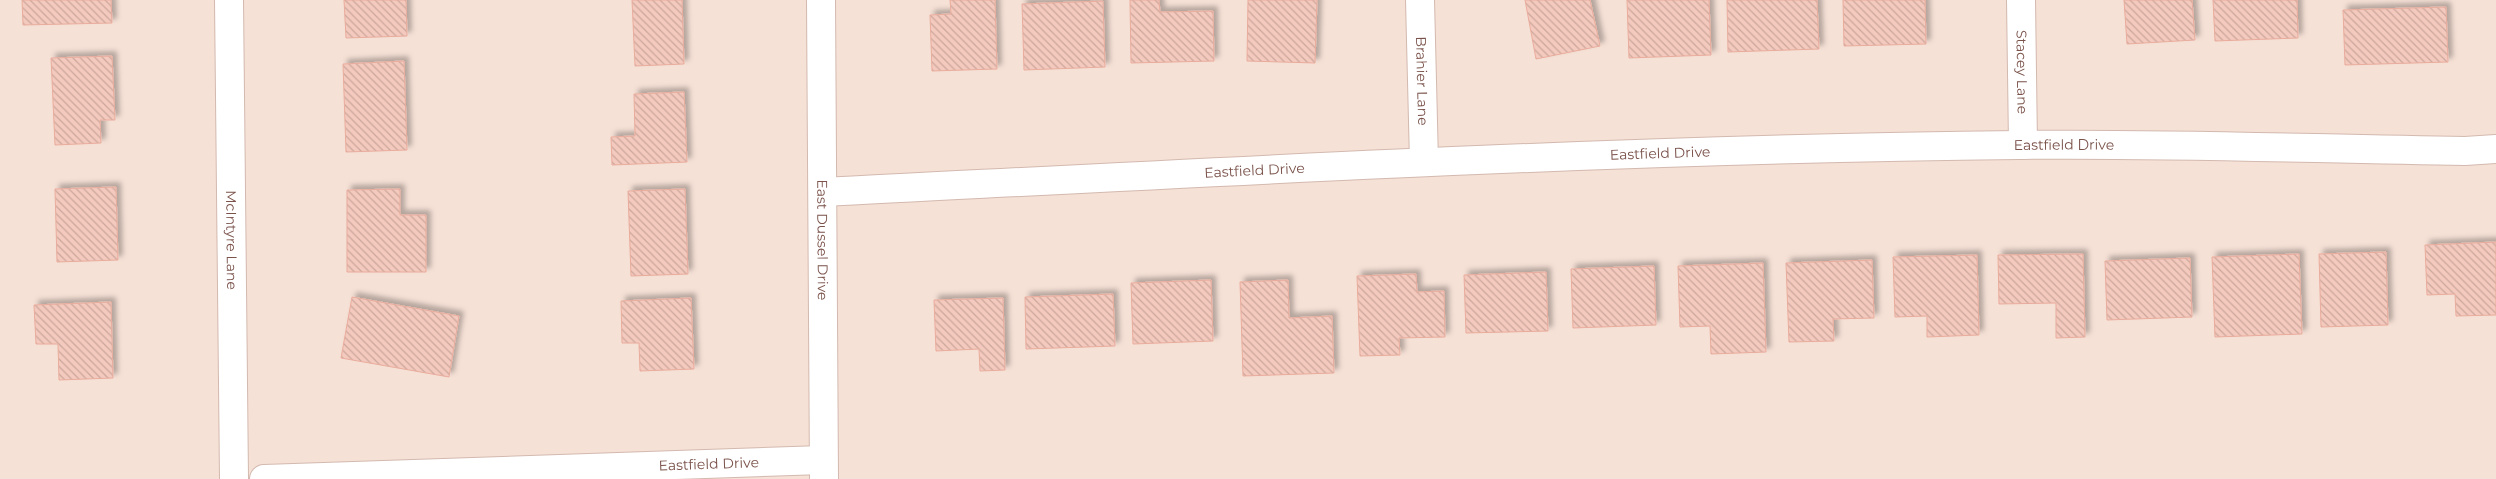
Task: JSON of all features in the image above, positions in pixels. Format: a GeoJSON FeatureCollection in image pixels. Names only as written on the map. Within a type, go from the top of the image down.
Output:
{"type":"FeatureCollection","features":[{"type":"Feature","properties":{"kind":"street","name":"McIntyre Lane"},"geometry":{"type":"LineString","coordinates":[[229,0],[234,479]]}},
{"type":"Feature","properties":{"kind":"street","name":"East Dussel Drive"},"geometry":{"type":"LineString","coordinates":[[821,0],[823,470]]}},
{"type":"Feature","properties":{"kind":"street","name":"Brahier Lane"},"geometry":{"type":"LineString","coordinates":[[1420,0],[1424,162]]}},
{"type":"Feature","properties":{"kind":"street","name":"Stacey Lane"},"geometry":{"type":"LineString","coordinates":[[2021,0],[2023,145]]}},
{"type":"Feature","properties":{"kind":"street","name":"Eastfield Drive"},"geometry":{"type":"LineString","coordinates":[[823,192],[1424,162],[1721,151],[2023,145],[2465,151],[2496,149]]}},
{"type":"Feature","properties":{"kind":"street","name":"Eastfield Drive"},"geometry":{"type":"LineString","coordinates":[[264,479],[823,470]]}},
{"type":"Feature","properties":{"kind":"shaded area"},"geometry":{"type":"Polygon","coordinates":[[[0,0],[2496,0],[2496,479],[0,479],[0,0]]]}},
{"type":"Feature","properties":{"kind":"building"},"geometry":{"type":"Polygon","coordinates":[[[22,0],[111,0],[112,23],[23,25],[22,0]]]}},
{"type":"Feature","properties":{"kind":"building"},"geometry":{"type":"Polygon","coordinates":[[[344,0],[406,0],[407,36],[346,38],[344,0]]]}},
{"type":"Feature","properties":{"kind":"building"},"geometry":{"type":"Polygon","coordinates":[[[632,0],[682,0],[684,64],[635,66],[632,0]]]}},
{"type":"Feature","properties":{"kind":"building"},"geometry":{"type":"Polygon","coordinates":[[[950,0],[995,0],[997,69],[932,71],[930,15],[951,14],[950,0]]]}},
{"type":"Feature","properties":{"kind":"building"},"geometry":{"type":"Polygon","coordinates":[[[1130,0],[1159,0],[1160,12],[1213,11],[1214,61],[1131,63],[1130,0]]]}},
{"type":"Feature","properties":{"kind":"building"},"geometry":{"type":"Polygon","coordinates":[[[1248,0],[1317,0],[1315,63],[1247,61],[1248,0]]]}},
{"type":"Feature","properties":{"kind":"building"},"geometry":{"type":"Polygon","coordinates":[[[1525,0],[1590,0],[1600,46],[1536,59],[1525,0]]]}},
{"type":"Feature","properties":{"kind":"building"},"geometry":{"type":"Polygon","coordinates":[[[1627,0],[1709,0],[1711,55],[1629,58],[1627,0]]]}},
{"type":"Feature","properties":{"kind":"building"},"geometry":{"type":"Polygon","coordinates":[[[1727,0],[1817,0],[1819,49],[1728,52],[1727,0]]]}},
{"type":"Feature","properties":{"kind":"building"},"geometry":{"type":"Polygon","coordinates":[[[1843,0],[1925,0],[1926,44],[1844,46],[1843,0]]]}},
{"type":"Feature","properties":{"kind":"building"},"geometry":{"type":"Polygon","coordinates":[[[2124,0],[2192,0],[2195,40],[2127,44],[2124,0]]]}},
{"type":"Feature","properties":{"kind":"building"},"geometry":{"type":"Polygon","coordinates":[[[2213,0],[2297,0],[2298,38],[2215,41],[2213,0]]]}},
{"type":"Feature","properties":{"kind":"building"},"geometry":{"type":"Polygon","coordinates":[[[1103,1],[1105,67],[1024,70],[1022,4],[1103,1]]]}},
{"type":"Feature","properties":{"kind":"building"},"geometry":{"type":"Polygon","coordinates":[[[2446,7],[2448,62],[2345,65],[2343,10],[2446,7]]]}},
{"type":"Feature","properties":{"kind":"building"},"geometry":{"type":"Polygon","coordinates":[[[112,56],[115,120],[100,120],[101,143],[55,145],[51,58],[112,56]]]}},
{"type":"Feature","properties":{"kind":"building"},"geometry":{"type":"Polygon","coordinates":[[[404,61],[407,150],[346,152],[343,64],[404,61]]]}},
{"type":"Feature","properties":{"kind":"building"},"geometry":{"type":"Polygon","coordinates":[[[684,92],[687,162],[612,165],[611,137],[635,136],[634,94],[684,92]]]}},
{"type":"Feature","properties":{"kind":"building"},"geometry":{"type":"Polygon","coordinates":[[[116,187],[118,260],[57,262],[55,189],[116,187]]]}},
{"type":"Feature","properties":{"kind":"building"},"geometry":{"type":"Polygon","coordinates":[[[400,189],[400,215],[426,215],[426,272],[347,272],[347,190],[400,189]]]}},
{"type":"Feature","properties":{"kind":"building"},"geometry":{"type":"Polygon","coordinates":[[[685,189],[688,274],[631,276],[628,191],[685,189]]]}},
{"type":"Feature","properties":{"kind":"building"},"geometry":{"type":"Polygon","coordinates":[[[2496,242],[2496,315],[2456,316],[2455,294],[2427,295],[2425,245],[2496,242]]]}},
{"type":"Feature","properties":{"kind":"building"},"geometry":{"type":"Polygon","coordinates":[[[2386,252],[2388,325],[2321,327],[2319,254],[2386,252]]]}},
{"type":"Feature","properties":{"kind":"building"},"geometry":{"type":"Polygon","coordinates":[[[2083,254],[2085,337],[2056,338],[2056,303],[1999,304],[1998,255],[2083,254]]]}},
{"type":"Feature","properties":{"kind":"building"},"geometry":{"type":"Polygon","coordinates":[[[2299,254],[2302,334],[2215,337],[2212,257],[2299,254]]]}},
{"type":"Feature","properties":{"kind":"building"},"geometry":{"type":"Polygon","coordinates":[[[1977,255],[1979,335],[1927,337],[1927,316],[1895,317],[1893,257],[1977,255]]]}},
{"type":"Feature","properties":{"kind":"building"},"geometry":{"type":"Polygon","coordinates":[[[2190,258],[2192,317],[2107,320],[2105,261],[2190,258]]]}},
{"type":"Feature","properties":{"kind":"building"},"geometry":{"type":"Polygon","coordinates":[[[1872,260],[1874,318],[1833,319],[1834,341],[1789,342],[1786,263],[1872,260]]]}},
{"type":"Feature","properties":{"kind":"building"},"geometry":{"type":"Polygon","coordinates":[[[1763,263],[1766,352],[1711,354],[1710,326],[1680,327],[1678,266],[1763,263]]]}},
{"type":"Feature","properties":{"kind":"building"},"geometry":{"type":"Polygon","coordinates":[[[1654,266],[1656,325],[1573,328],[1571,269],[1654,266]]]}},
{"type":"Feature","properties":{"kind":"building"},"geometry":{"type":"Polygon","coordinates":[[[1546,272],[1548,331],[1466,333],[1464,275],[1546,272]]]}},
{"type":"Feature","properties":{"kind":"building"},"geometry":{"type":"Polygon","coordinates":[[[1416,274],[1417,292],[1444,291],[1445,337],[1399,338],[1400,355],[1360,356],[1357,276],[1416,274]]]}},
{"type":"Feature","properties":{"kind":"building"},"geometry":{"type":"Polygon","coordinates":[[[1211,280],[1213,341],[1133,344],[1131,283],[1211,280]]]}},
{"type":"Feature","properties":{"kind":"building"},"geometry":{"type":"Polygon","coordinates":[[[1288,280],[1289,318],[1332,316],[1334,373],[1243,376],[1240,282],[1288,280]]]}},
{"type":"Feature","properties":{"kind":"building"},"geometry":{"type":"Polygon","coordinates":[[[1113,294],[1115,346],[1026,349],[1025,297],[1113,294]]]}},
{"type":"Feature","properties":{"kind":"building"},"geometry":{"type":"Polygon","coordinates":[[[352,297],[459,316],[449,377],[341,358],[352,297]]]}},
{"type":"Feature","properties":{"kind":"building"},"geometry":{"type":"Polygon","coordinates":[[[691,298],[694,369],[640,371],[639,343],[622,343],[621,301],[691,298]]]}},
{"type":"Feature","properties":{"kind":"building"},"geometry":{"type":"Polygon","coordinates":[[[1003,298],[1005,370],[980,371],[979,349],[936,351],[934,300],[1003,298]]]}},
{"type":"Feature","properties":{"kind":"building"},"geometry":{"type":"Polygon","coordinates":[[[111,302],[113,378],[59,380],[58,344],[36,344],[34,305],[111,302]]]}}]}
